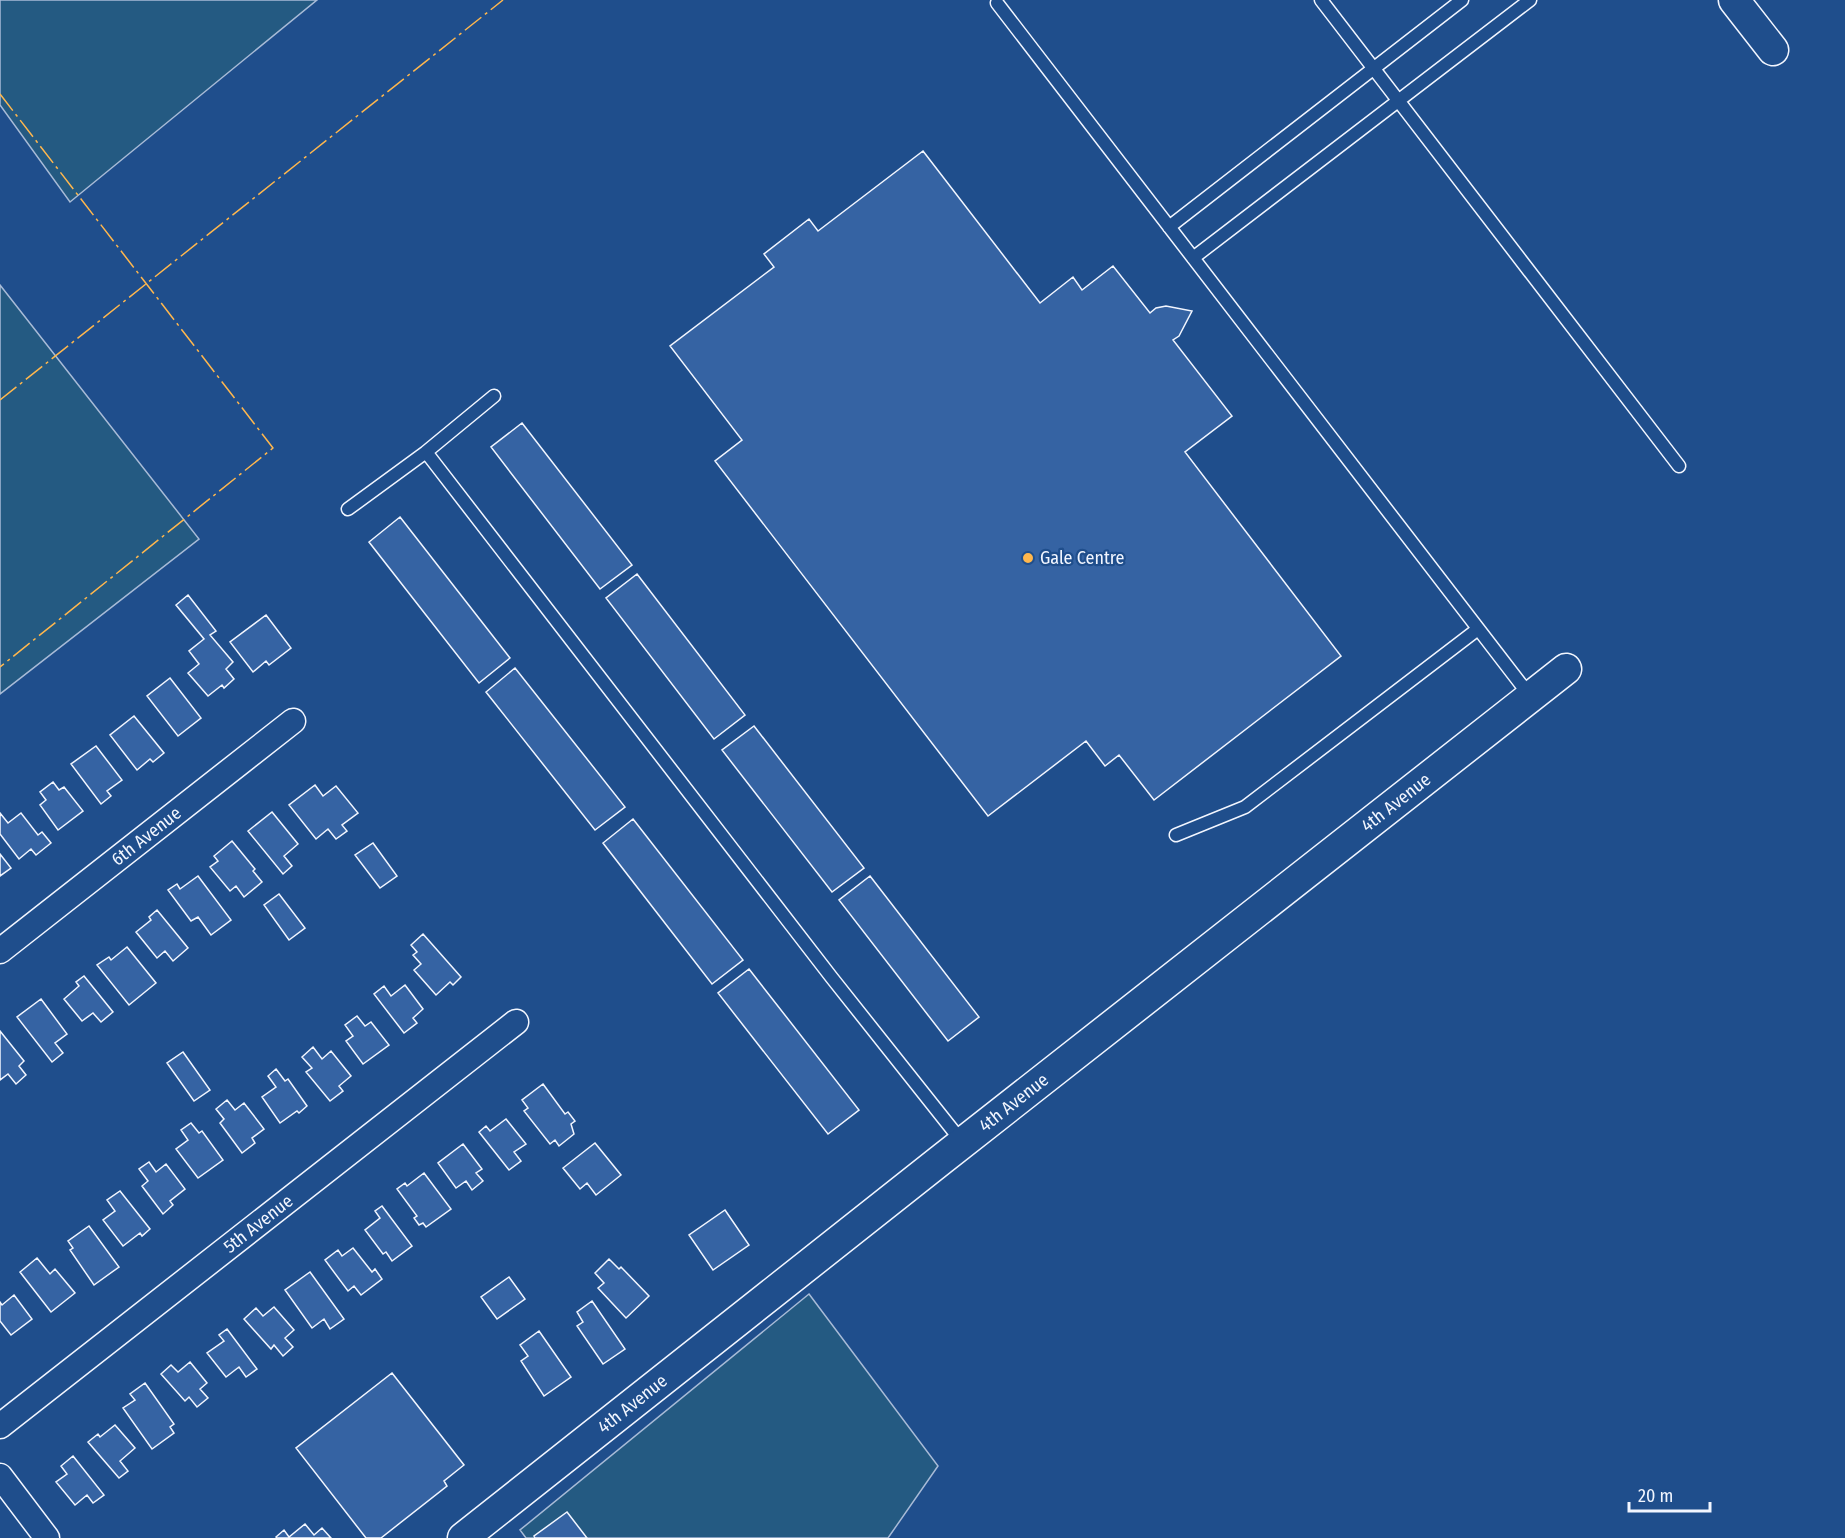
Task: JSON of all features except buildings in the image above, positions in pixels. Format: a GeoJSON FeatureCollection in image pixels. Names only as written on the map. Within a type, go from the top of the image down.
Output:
{"type":"FeatureCollection","features":[{"type":"Feature","properties":{"kind":"street"},"geometry":{"type":"LineString","coordinates":[[1734,0],[1773,50]]}},
{"type":"Feature","properties":{"kind":"street","name":"4th Avenue"},"geometry":{"type":"LineString","coordinates":[[463,1538],[1566,669]]}},
{"type":"Feature","properties":{"kind":"street","name":"6th Avenue"},"geometry":{"type":"LineString","coordinates":[[0,951],[293,721]]}},
{"type":"Feature","properties":{"kind":"street","name":"5th Avenue"},"geometry":{"type":"LineString","coordinates":[[0,1426],[516,1022]]}},
{"type":"Feature","properties":{"kind":"street"},"geometry":{"type":"LineString","coordinates":[[0,1476],[47,1538]]}},
{"type":"Feature","properties":{"kind":"lane"},"geometry":{"type":"LineString","coordinates":[[1321,0],[1679,466]]}},
{"type":"Feature","properties":{"kind":"lane"},"geometry":{"type":"LineString","coordinates":[[1169,227],[1462,0]]}},
{"type":"Feature","properties":{"kind":"lane"},"geometry":{"type":"LineString","coordinates":[[1193,258],[1530,0]]}},
{"type":"Feature","properties":{"kind":"lane"},"geometry":{"type":"LineString","coordinates":[[997,3],[1531,697]]}},
{"type":"Feature","properties":{"kind":"lane"},"geometry":{"type":"LineString","coordinates":[[348,509],[426,452],[494,396]]}},
{"type":"Feature","properties":{"kind":"lane"},"geometry":{"type":"LineString","coordinates":[[426,452],[831,978],[963,1143]]}},
{"type":"Feature","properties":{"kind":"lane"},"geometry":{"type":"LineString","coordinates":[[1176,836],[1245,807],[1478,629]]}},
{"type":"Feature","properties":{"kind":"shaded area"},"geometry":{"type":"Polygon","coordinates":[[[0,0],[317,0],[70,202],[0,105],[0,0]]]}},
{"type":"Feature","properties":{"kind":"shaded area"},"geometry":{"type":"Polygon","coordinates":[[[0,285],[199,539],[0,694],[0,285]]]}},
{"type":"Feature","properties":{"kind":"shaded area"},"geometry":{"type":"Polygon","coordinates":[[[809,1294],[938,1466],[888,1538],[526,1538],[520,1530],[809,1294]]]}},
{"type":"Feature","properties":{"kind":"power"},"geometry":{"type":"LineString","coordinates":[[0,400],[503,0]]}},
{"type":"Feature","properties":{"kind":"power"},"geometry":{"type":"LineString","coordinates":[[0,94],[273,448],[0,667]]}},
{"type":"Feature","properties":{"kind":"place","name":"Gale Centre"},"geometry":{"type":"Point","coordinates":[1028,558]}}]}
